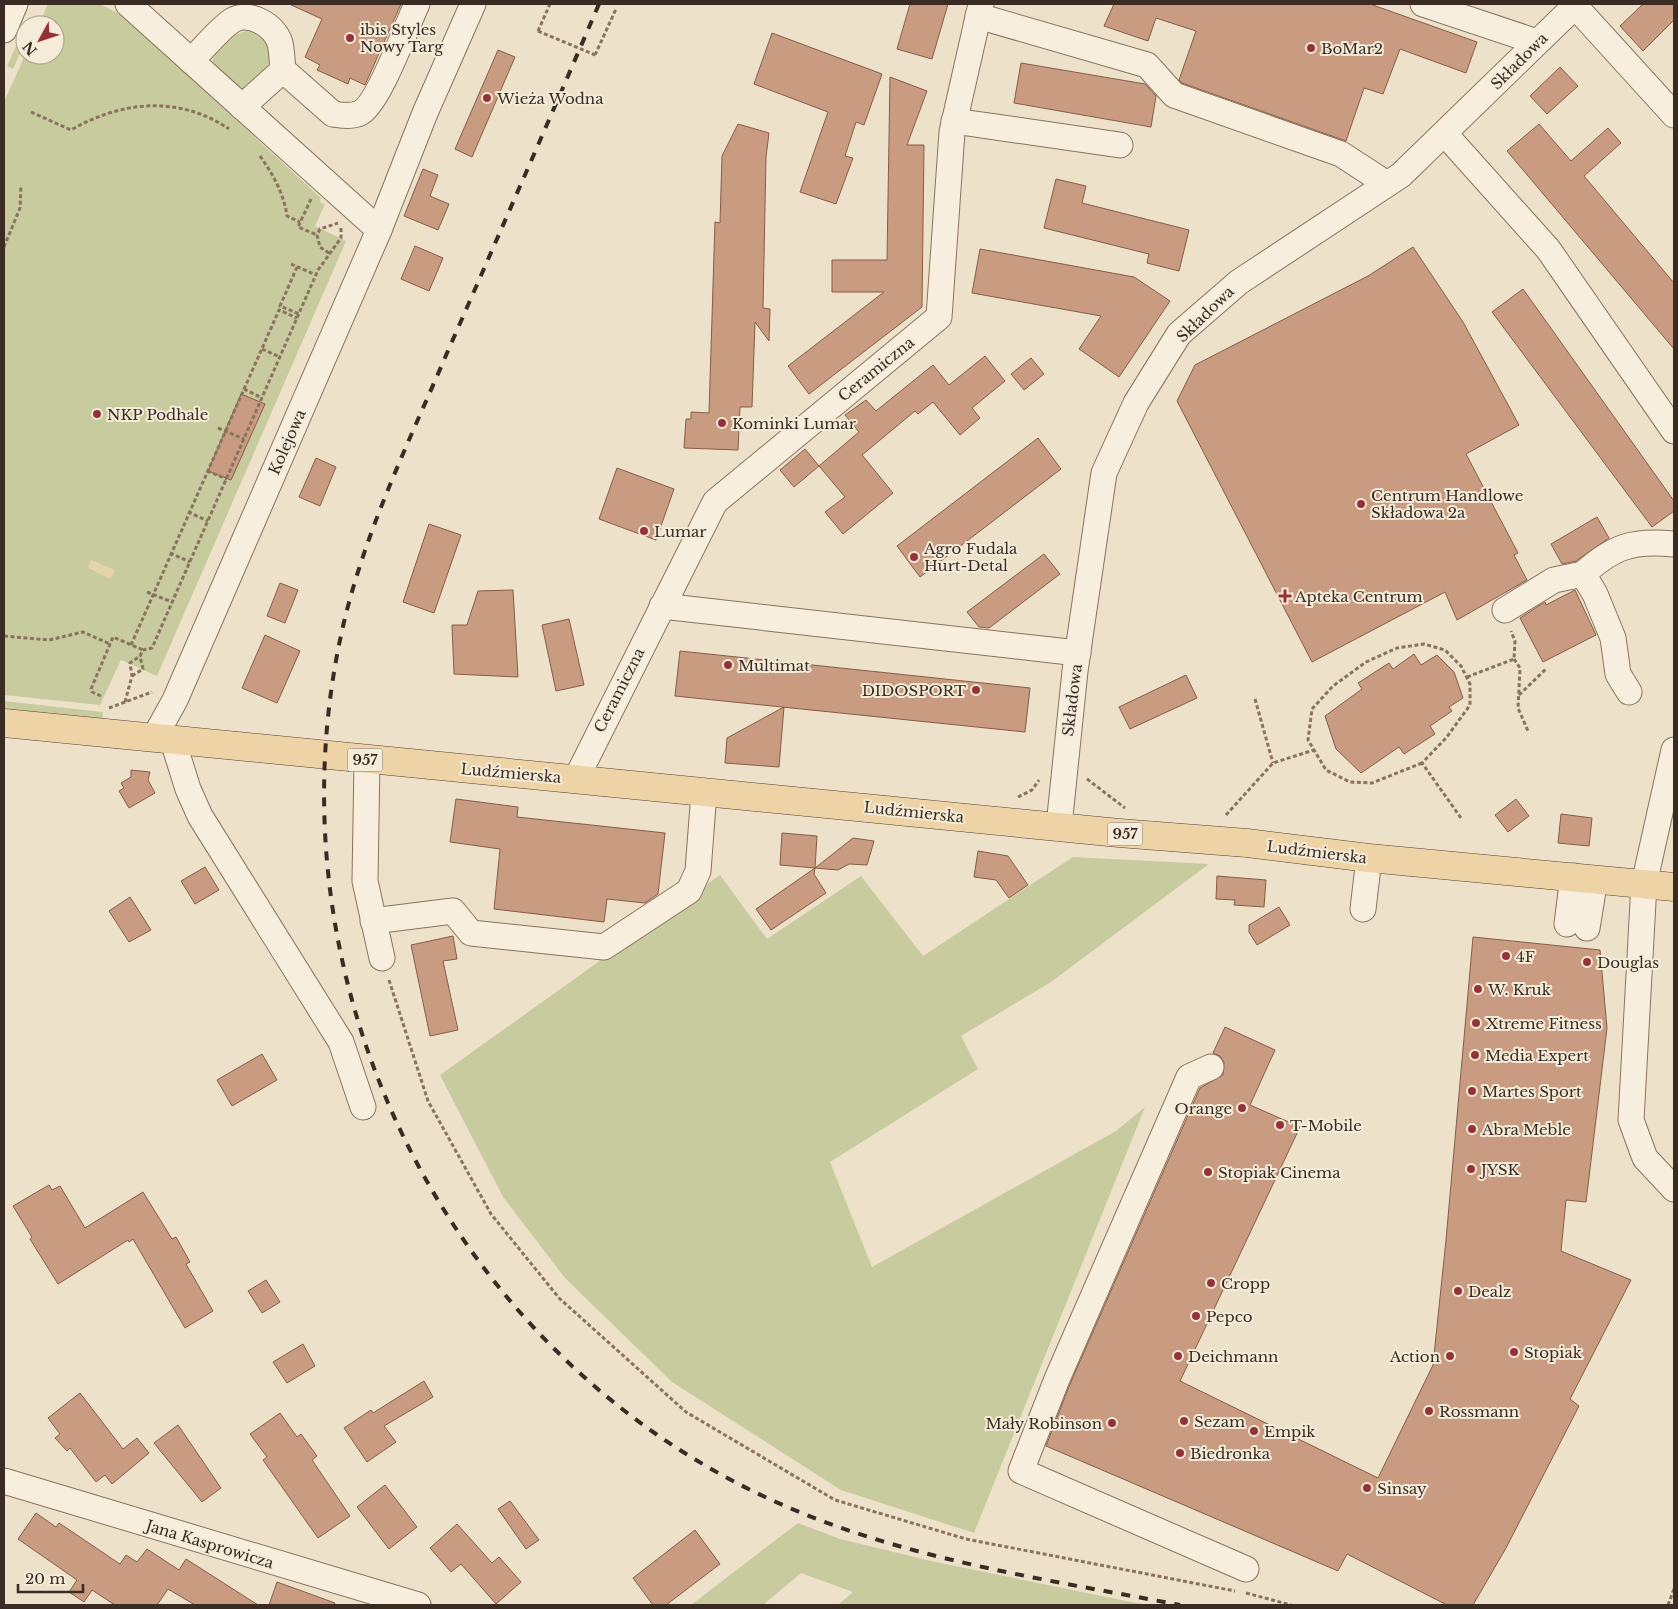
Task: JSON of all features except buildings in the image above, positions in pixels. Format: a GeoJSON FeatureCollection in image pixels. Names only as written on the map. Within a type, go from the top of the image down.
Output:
{"type":"FeatureCollection","features":[{"type":"Feature","properties":{"kind":"main road","name":"957"},"geometry":{"type":"LineString","coordinates":[[4,723],[164,740]]}},
{"type":"Feature","properties":{"kind":"main road","name":"Ludźmierska"},"geometry":{"type":"LineString","coordinates":[[164,740],[1119,833],[1247,843],[1370,858],[1674,887]]}},
{"type":"Feature","properties":{"kind":"street"},"geometry":{"type":"LineString","coordinates":[[4,30],[15,4]]}},
{"type":"Feature","properties":{"kind":"street"},"geometry":{"type":"LineString","coordinates":[[128,4],[379,230]]}},
{"type":"Feature","properties":{"kind":"street"},"geometry":{"type":"LineString","coordinates":[[191,61],[232,21],[244,17],[259,20],[268,26],[279,40],[283,70],[333,114],[359,114],[369,107],[383,81],[417,4]]}},
{"type":"Feature","properties":{"kind":"street","name":"Kolejowa"},"geometry":{"type":"LineString","coordinates":[[164,740],[175,700],[379,230],[425,112],[473,4]]}},
{"type":"Feature","properties":{"kind":"street"},"geometry":{"type":"LineString","coordinates":[[1422,4],[1538,42]]}},
{"type":"Feature","properties":{"kind":"street"},"geometry":{"type":"LineString","coordinates":[[1576,5],[1674,115]]}},
{"type":"Feature","properties":{"kind":"street","name":"Składowa"},"geometry":{"type":"LineString","coordinates":[[1059,826],[1062,776],[1104,473],[1136,404],[1180,334],[1238,282],[1401,175],[1576,5]]}},
{"type":"Feature","properties":{"kind":"street"},"geometry":{"type":"LineString","coordinates":[[979,10],[1147,65],[1174,95],[1341,154],[1387,184]]}},
{"type":"Feature","properties":{"kind":"street","name":"Ceramiczna"},"geometry":{"type":"LineString","coordinates":[[576,779],[714,502],[939,317],[954,121],[979,10]]}},
{"type":"Feature","properties":{"kind":"street"},"geometry":{"type":"LineString","coordinates":[[242,107],[283,70]]}},
{"type":"Feature","properties":{"kind":"street"},"geometry":{"type":"LineString","coordinates":[[954,121],[1120,145]]}},
{"type":"Feature","properties":{"kind":"street"},"geometry":{"type":"LineString","coordinates":[[1445,134],[1548,249],[1674,431]]}},
{"type":"Feature","properties":{"kind":"street"},"geometry":{"type":"LineString","coordinates":[[1505,610],[1554,580],[1583,574],[1599,560],[1622,546],[1657,542],[1674,544]]}},
{"type":"Feature","properties":{"kind":"street"},"geometry":{"type":"LineString","coordinates":[[1583,574],[1595,594],[1613,638],[1618,674],[1629,692]]}},
{"type":"Feature","properties":{"kind":"street"},"geometry":{"type":"LineString","coordinates":[[662,606],[1078,653]]}},
{"type":"Feature","properties":{"kind":"street"},"geometry":{"type":"LineString","coordinates":[[164,740],[200,816],[341,1042],[363,1107]]}},
{"type":"Feature","properties":{"kind":"street"},"geometry":{"type":"LineString","coordinates":[[1674,750],[1644,884],[1631,1120],[1644,1158],[1674,1189]]}},
{"type":"Feature","properties":{"kind":"street"},"geometry":{"type":"LineString","coordinates":[[367,760],[365,881],[382,958]]}},
{"type":"Feature","properties":{"kind":"street"},"geometry":{"type":"LineString","coordinates":[[373,921],[453,910],[471,933],[604,947],[689,891],[698,871],[704,792]]}},
{"type":"Feature","properties":{"kind":"street"},"geometry":{"type":"LineString","coordinates":[[1364,909],[1370,858]]}},
{"type":"Feature","properties":{"kind":"street"},"geometry":{"type":"LineString","coordinates":[[1577,926],[1584,878]]}},
{"type":"Feature","properties":{"kind":"street"},"geometry":{"type":"LineString","coordinates":[[1211,1067],[1190,1077],[1057,1379],[1021,1471],[1246,1569]]}},
{"type":"Feature","properties":{"kind":"street","name":"Jana Kasprowicza"},"geometry":{"type":"LineString","coordinates":[[4,1481],[418,1605]]}},
{"type":"Feature","properties":{"kind":"path"},"geometry":{"type":"LineString","coordinates":[[550,4],[538,31],[595,55],[616,9]]}},
{"type":"Feature","properties":{"kind":"path"},"geometry":{"type":"LineString","coordinates":[[31,112],[71,130],[98,115],[122,108],[162,105],[202,114],[233,131]]}},
{"type":"Feature","properties":{"kind":"path"},"geometry":{"type":"LineString","coordinates":[[257,152],[276,181],[286,205],[287,216],[300,222]]}},
{"type":"Feature","properties":{"kind":"path"},"geometry":{"type":"LineString","coordinates":[[4,246],[20,208],[22,185]]}},
{"type":"Feature","properties":{"kind":"path"},"geometry":{"type":"LineString","coordinates":[[317,235],[298,227],[312,195],[318,199]]}},
{"type":"Feature","properties":{"kind":"path"},"geometry":{"type":"LineString","coordinates":[[329,253],[320,247],[317,235],[320,229],[342,222]]}},
{"type":"Feature","properties":{"kind":"path"},"geometry":{"type":"LineString","coordinates":[[101,696],[92,692],[91,689],[113,637],[143,650],[152,648],[316,275],[329,253],[341,238]]}},
{"type":"Feature","properties":{"kind":"path"},"geometry":{"type":"LineString","coordinates":[[291,264],[316,275]]}},
{"type":"Feature","properties":{"kind":"path"},"geometry":{"type":"LineString","coordinates":[[297,267],[280,306],[298,316]]}},
{"type":"Feature","properties":{"kind":"path"},"geometry":{"type":"LineString","coordinates":[[131,645],[188,512],[279,310],[298,316]]}},
{"type":"Feature","properties":{"kind":"path"},"geometry":{"type":"LineString","coordinates":[[262,348],[280,357]]}},
{"type":"Feature","properties":{"kind":"path"},"geometry":{"type":"LineString","coordinates":[[244,389],[262,398]]}},
{"type":"Feature","properties":{"kind":"path"},"geometry":{"type":"LineString","coordinates":[[218,428],[244,439]]}},
{"type":"Feature","properties":{"kind":"path"},"geometry":{"type":"LineString","coordinates":[[207,471],[227,479]]}},
{"type":"Feature","properties":{"kind":"path"},"geometry":{"type":"LineString","coordinates":[[188,512],[208,521]]}},
{"type":"Feature","properties":{"kind":"path"},"geometry":{"type":"LineString","coordinates":[[170,553],[190,562]]}},
{"type":"Feature","properties":{"kind":"path"},"geometry":{"type":"LineString","coordinates":[[147,592],[172,602]]}},
{"type":"Feature","properties":{"kind":"path"},"geometry":{"type":"LineString","coordinates":[[1505,610],[1515,641],[1514,659],[1520,668],[1518,708],[1528,731]]}},
{"type":"Feature","properties":{"kind":"path"},"geometry":{"type":"LineString","coordinates":[[4,636],[49,640],[83,632],[110,644]]}},
{"type":"Feature","properties":{"kind":"path"},"geometry":{"type":"LineString","coordinates":[[1424,644],[1445,650],[1461,666],[1467,677],[1470,684],[1470,705],[1446,738],[1422,763],[1372,783],[1350,782],[1326,770],[1308,740],[1312,709],[1333,686],[1366,662],[1397,648],[1424,644]]}},
{"type":"Feature","properties":{"kind":"path"},"geometry":{"type":"LineString","coordinates":[[125,702],[132,676],[130,663],[140,656],[143,650]]}},
{"type":"Feature","properties":{"kind":"path"},"geometry":{"type":"LineString","coordinates":[[132,676],[143,669],[140,656]]}},
{"type":"Feature","properties":{"kind":"path"},"geometry":{"type":"LineString","coordinates":[[1467,677],[1514,659]]}},
{"type":"Feature","properties":{"kind":"path"},"geometry":{"type":"LineString","coordinates":[[1519,695],[1548,668]]}},
{"type":"Feature","properties":{"kind":"path"},"geometry":{"type":"LineString","coordinates":[[1255,699],[1273,763]]}},
{"type":"Feature","properties":{"kind":"path"},"geometry":{"type":"LineString","coordinates":[[1226,815],[1273,763],[1314,750]]}},
{"type":"Feature","properties":{"kind":"path"},"geometry":{"type":"LineString","coordinates":[[1422,763],[1461,818]]}},
{"type":"Feature","properties":{"kind":"path"},"geometry":{"type":"LineString","coordinates":[[382,958],[428,1100],[491,1214],[559,1298],[686,1412],[835,1500],[966,1539],[1257,1595],[1291,1605]]}},
{"type":"Feature","properties":{"kind":"path"},"geometry":{"type":"LineString","coordinates":[[1668,1605],[1674,1589]]}},
{"type":"Feature","properties":{"kind":"green space"},"geometry":{"type":"Polygon","coordinates":[[[48,4],[100,4],[123,16],[321,198],[320,202],[325,204],[315,226],[346,241],[157,676],[121,660],[100,705],[4,695],[4,102],[21,65],[65,65],[65,15],[43,15],[48,4]]]}},
{"type":"Feature","properties":{"kind":"green space"},"geometry":{"type":"Polygon","coordinates":[[[246,31],[252,32],[263,39],[267,43],[271,54],[267,67],[257,79],[245,89],[240,90],[212,66],[215,54],[223,44],[234,35],[246,31]]]}},
{"type":"Feature","properties":{"kind":"green space"},"geometry":{"type":"Polygon","coordinates":[[[15,49],[15,64],[13,69],[7,66],[15,49]]]}},
{"type":"Feature","properties":{"kind":"green space"},"geometry":{"type":"Polygon","coordinates":[[[4,701],[103,712],[103,720],[14,711],[4,708],[4,701]]]}},
{"type":"Feature","properties":{"kind":"green space"},"geometry":{"type":"Polygon","coordinates":[[[1073,857],[1209,864],[1051,982],[961,1036],[978,1069],[830,1162],[872,1267],[1116,1131],[1145,1107],[974,1533],[841,1490],[672,1382],[565,1278],[503,1197],[440,1075],[720,875],[767,939],[861,876],[923,956],[1073,857]]]}},
{"type":"Feature","properties":{"kind":"green space"},"geometry":{"type":"Polygon","coordinates":[[[798,1523],[840,1539],[931,1561],[1146,1605],[838,1605],[853,1592],[801,1573],[763,1605],[691,1605],[798,1523]]]}},
{"type":"Feature","properties":{"kind":"sand"},"geometry":{"type":"Polygon","coordinates":[[[91,560],[115,570],[111,579],[88,568],[91,560]]]}},
{"type":"Feature","properties":{"kind":"railway"},"geometry":{"type":"LineString","coordinates":[[599,4],[388,489],[364,554],[344,622],[325,753],[329,884],[355,1011],[401,1132],[466,1244],[549,1344],[649,1429],[763,1496],[813,1517],[864,1535],[915,1551],[968,1564],[1180,1605]]}},
{"type":"Feature","properties":{"kind":"place","name":"ibis Styles Nowy Targ"},"geometry":{"type":"Point","coordinates":[350,38]}},
{"type":"Feature","properties":{"kind":"place","name":"BoMar2"},"geometry":{"type":"Point","coordinates":[1311,48]}},
{"type":"Feature","properties":{"kind":"place","name":"Wieża Wodna"},"geometry":{"type":"Point","coordinates":[487,98]}},
{"type":"Feature","properties":{"kind":"place","name":"NKP Podhale"},"geometry":{"type":"Point","coordinates":[97,414]}},
{"type":"Feature","properties":{"kind":"place","name":"Kominki Lumar"},"geometry":{"type":"Point","coordinates":[722,423]}},
{"type":"Feature","properties":{"kind":"place","name":"Centrum Handlowe Składowa 2a"},"geometry":{"type":"Point","coordinates":[1361,504]}},
{"type":"Feature","properties":{"kind":"place","name":"Lumar"},"geometry":{"type":"Point","coordinates":[644,531]}},
{"type":"Feature","properties":{"kind":"place","name":"Agro Fudala Hurt-Detal"},"geometry":{"type":"Point","coordinates":[914,557]}},
{"type":"Feature","properties":{"kind":"place","name":"Apteka Centrum"},"geometry":{"type":"Point","coordinates":[1285,596]}},
{"type":"Feature","properties":{"kind":"place","name":"Multimat"},"geometry":{"type":"Point","coordinates":[728,665]}},
{"type":"Feature","properties":{"kind":"place","name":"DIDOSPORT"},"geometry":{"type":"Point","coordinates":[976,690]}},
{"type":"Feature","properties":{"kind":"place","name":"4F"},"geometry":{"type":"Point","coordinates":[1506,956]}},
{"type":"Feature","properties":{"kind":"place","name":"Douglas"},"geometry":{"type":"Point","coordinates":[1587,962]}},
{"type":"Feature","properties":{"kind":"place","name":"W. Kruk"},"geometry":{"type":"Point","coordinates":[1478,989]}},
{"type":"Feature","properties":{"kind":"place","name":"Xtreme Fitness"},"geometry":{"type":"Point","coordinates":[1476,1023]}},
{"type":"Feature","properties":{"kind":"place","name":"Media Expert"},"geometry":{"type":"Point","coordinates":[1475,1055]}},
{"type":"Feature","properties":{"kind":"place","name":"Martes Sport"},"geometry":{"type":"Point","coordinates":[1472,1091]}},
{"type":"Feature","properties":{"kind":"place","name":"Orange"},"geometry":{"type":"Point","coordinates":[1242,1108]}},
{"type":"Feature","properties":{"kind":"place","name":"T-Mobile"},"geometry":{"type":"Point","coordinates":[1280,1125]}},
{"type":"Feature","properties":{"kind":"place","name":"Abra Meble"},"geometry":{"type":"Point","coordinates":[1472,1129]}},
{"type":"Feature","properties":{"kind":"place","name":"JYSK"},"geometry":{"type":"Point","coordinates":[1471,1169]}},
{"type":"Feature","properties":{"kind":"place","name":"Stopiak Cinema"},"geometry":{"type":"Point","coordinates":[1208,1172]}},
{"type":"Feature","properties":{"kind":"place","name":"Cropp"},"geometry":{"type":"Point","coordinates":[1211,1283]}},
{"type":"Feature","properties":{"kind":"place","name":"Dealz"},"geometry":{"type":"Point","coordinates":[1458,1291]}},
{"type":"Feature","properties":{"kind":"place","name":"Pepco"},"geometry":{"type":"Point","coordinates":[1196,1316]}},
{"type":"Feature","properties":{"kind":"place","name":"Stopiak"},"geometry":{"type":"Point","coordinates":[1514,1352]}},
{"type":"Feature","properties":{"kind":"place","name":"Deichmann"},"geometry":{"type":"Point","coordinates":[1178,1356]}},
{"type":"Feature","properties":{"kind":"place","name":"Action"},"geometry":{"type":"Point","coordinates":[1450,1356]}},
{"type":"Feature","properties":{"kind":"place","name":"Rossmann"},"geometry":{"type":"Point","coordinates":[1429,1411]}},
{"type":"Feature","properties":{"kind":"place","name":"Sezam"},"geometry":{"type":"Point","coordinates":[1184,1421]}},
{"type":"Feature","properties":{"kind":"place","name":"Mały Robinson"},"geometry":{"type":"Point","coordinates":[1112,1423]}},
{"type":"Feature","properties":{"kind":"place","name":"Empik"},"geometry":{"type":"Point","coordinates":[1254,1431]}},
{"type":"Feature","properties":{"kind":"place","name":"Biedronka"},"geometry":{"type":"Point","coordinates":[1180,1453]}},
{"type":"Feature","properties":{"kind":"place","name":"Sinsay"},"geometry":{"type":"Point","coordinates":[1367,1488]}}]}
